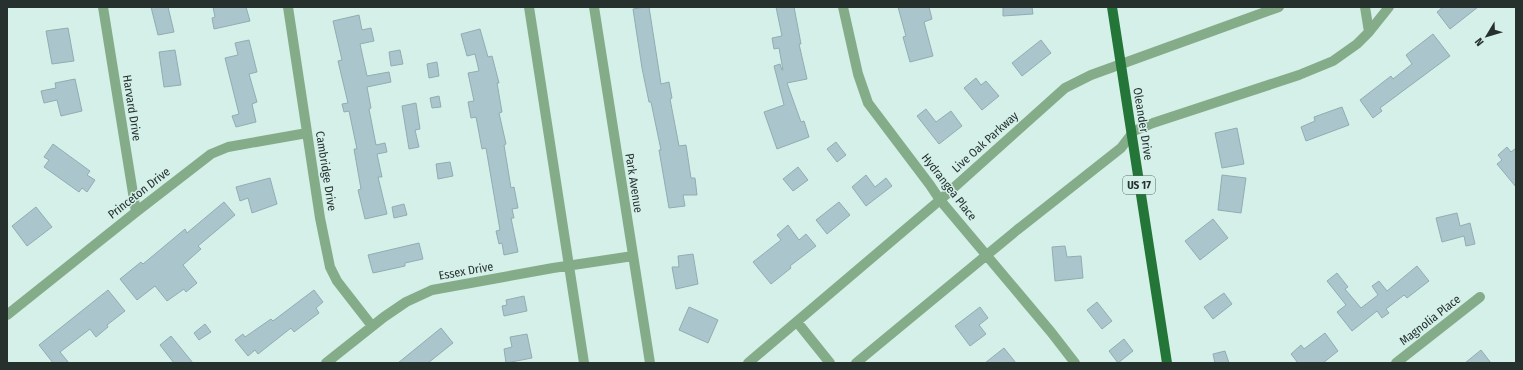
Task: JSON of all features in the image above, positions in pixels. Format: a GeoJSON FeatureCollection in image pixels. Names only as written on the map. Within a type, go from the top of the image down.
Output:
{"type":"FeatureCollection","features":[{"type":"Feature","properties":{"kind":"main road","name":"Oleander Drive"},"geometry":{"type":"LineString","coordinates":[[1112,7],[1167,363]]}},
{"type":"Feature","properties":{"kind":"street","name":"Harvard Drive"},"geometry":{"type":"LineString","coordinates":[[103,7],[136,212]]}},
{"type":"Feature","properties":{"kind":"street","name":"Cambridge Drive"},"geometry":{"type":"LineString","coordinates":[[288,7],[320,218],[330,267],[342,290],[372,326]]}},
{"type":"Feature","properties":{"kind":"street"},"geometry":{"type":"LineString","coordinates":[[529,7],[584,363]]}},
{"type":"Feature","properties":{"kind":"street","name":"Park Avenue"},"geometry":{"type":"LineString","coordinates":[[594,7],[650,363]]}},
{"type":"Feature","properties":{"kind":"street","name":"Hydrangea Place"},"geometry":{"type":"LineString","coordinates":[[843,7],[858,74],[868,103],[940,200],[1075,363]]}},
{"type":"Feature","properties":{"kind":"street","name":"Live Oak Parkway"},"geometry":{"type":"LineString","coordinates":[[748,363],[940,200],[1065,88],[1091,75],[1279,7]]}},
{"type":"Feature","properties":{"kind":"street"},"geometry":{"type":"LineString","coordinates":[[1366,7],[1369,32]]}},
{"type":"Feature","properties":{"kind":"street"},"geometry":{"type":"LineString","coordinates":[[856,363],[987,255],[1121,148],[1134,131],[1153,122],[1299,75],[1326,64],[1342,56],[1357,44],[1369,32],[1389,7]]}},
{"type":"Feature","properties":{"kind":"street","name":"Princeton Drive"},"geometry":{"type":"LineString","coordinates":[[7,315],[211,154],[250,142],[307,133]]}},
{"type":"Feature","properties":{"kind":"street","name":"Essex Drive"},"geometry":{"type":"LineString","coordinates":[[326,363],[372,326],[406,302],[432,290],[570,265],[633,256]]}},
{"type":"Feature","properties":{"kind":"street","name":"Magnolia Place"},"geometry":{"type":"LineString","coordinates":[[1396,363],[1480,297]]}},
{"type":"Feature","properties":{"kind":"street"},"geometry":{"type":"LineString","coordinates":[[797,322],[830,363]]}},
{"type":"Feature","properties":{"kind":"building"},"geometry":{"type":"Polygon","coordinates":[[[151,7],[168,7],[174,32],[158,35],[151,7]]]}},
{"type":"Feature","properties":{"kind":"building"},"geometry":{"type":"Polygon","coordinates":[[[213,7],[246,7],[250,21],[214,29],[212,18],[215,17],[213,7]]]}},
{"type":"Feature","properties":{"kind":"building"},"geometry":{"type":"Polygon","coordinates":[[[649,7],[661,84],[669,82],[672,98],[670,99],[679,146],[686,145],[691,178],[695,178],[697,195],[683,195],[685,206],[669,208],[659,150],[661,150],[642,68],[633,9],[649,7]]]}},
{"type":"Feature","properties":{"kind":"building"},"geometry":{"type":"Polygon","coordinates":[[[776,7],[794,7],[801,44],[799,44],[807,79],[787,83],[801,122],[804,121],[809,137],[777,149],[764,112],[784,105],[774,66],[780,64],[783,70],[779,48],[774,49],[772,38],[782,36],[776,7]]]}},
{"type":"Feature","properties":{"kind":"building"},"geometry":{"type":"Polygon","coordinates":[[[898,7],[929,7],[932,19],[924,22],[933,56],[910,62],[903,37],[906,36],[898,7]]]}},
{"type":"Feature","properties":{"kind":"building"},"geometry":{"type":"Polygon","coordinates":[[[1003,7],[1032,7],[1033,14],[1003,16],[1003,7]]]}},
{"type":"Feature","properties":{"kind":"building"},"geometry":{"type":"Polygon","coordinates":[[[1443,7],[1478,7],[1450,29],[1437,12],[1443,7]]]}},
{"type":"Feature","properties":{"kind":"building"},"geometry":{"type":"Polygon","coordinates":[[[359,15],[362,30],[371,28],[374,41],[360,44],[367,76],[389,72],[391,82],[367,87],[371,108],[369,109],[376,145],[385,143],[387,152],[377,154],[382,177],[378,177],[387,214],[365,219],[358,190],[361,189],[354,149],[357,149],[349,111],[344,112],[342,104],[348,103],[338,61],[342,60],[333,21],[359,15]]]}},
{"type":"Feature","properties":{"kind":"building"},"geometry":{"type":"Polygon","coordinates":[[[68,28],[74,61],[52,64],[46,31],[68,28]]]}},
{"type":"Feature","properties":{"kind":"building"},"geometry":{"type":"Polygon","coordinates":[[[480,29],[488,57],[492,56],[499,83],[497,83],[502,112],[499,113],[506,144],[504,145],[511,188],[514,187],[518,208],[512,209],[514,218],[511,218],[518,252],[504,255],[502,243],[499,244],[496,231],[500,230],[486,148],[482,149],[476,117],[471,118],[468,102],[474,101],[468,73],[479,71],[475,54],[467,56],[461,34],[480,29]]]}},
{"type":"Feature","properties":{"kind":"building"},"geometry":{"type":"Polygon","coordinates":[[[1433,34],[1450,56],[1380,108],[1382,111],[1373,118],[1360,100],[1391,76],[1393,79],[1412,64],[1406,55],[1433,34]]]}},
{"type":"Feature","properties":{"kind":"building"},"geometry":{"type":"Polygon","coordinates":[[[249,40],[257,72],[249,74],[257,102],[252,104],[256,122],[236,127],[232,116],[239,114],[225,58],[238,55],[235,43],[249,40]]]}},
{"type":"Feature","properties":{"kind":"building"},"geometry":{"type":"Polygon","coordinates":[[[1041,40],[1051,53],[1022,76],[1012,63],[1041,40]]]}},
{"type":"Feature","properties":{"kind":"building"},"geometry":{"type":"Polygon","coordinates":[[[175,50],[181,85],[164,87],[159,52],[175,50]]]}},
{"type":"Feature","properties":{"kind":"building"},"geometry":{"type":"Polygon","coordinates":[[[400,50],[403,64],[391,66],[389,52],[400,50]]]}},
{"type":"Feature","properties":{"kind":"building"},"geometry":{"type":"Polygon","coordinates":[[[437,62],[439,76],[429,78],[427,64],[437,62]]]}},
{"type":"Feature","properties":{"kind":"building"},"geometry":{"type":"Polygon","coordinates":[[[976,78],[981,85],[986,81],[999,96],[982,110],[964,88],[976,78]]]}},
{"type":"Feature","properties":{"kind":"building"},"geometry":{"type":"Polygon","coordinates":[[[75,79],[82,111],[61,116],[57,100],[44,103],[41,91],[56,88],[55,83],[75,79]]]}},
{"type":"Feature","properties":{"kind":"building"},"geometry":{"type":"Polygon","coordinates":[[[439,96],[441,107],[432,108],[430,98],[439,96]]]}},
{"type":"Feature","properties":{"kind":"building"},"geometry":{"type":"Polygon","coordinates":[[[416,103],[420,129],[415,130],[419,147],[409,149],[402,106],[416,103]]]}},
{"type":"Feature","properties":{"kind":"building"},"geometry":{"type":"Polygon","coordinates":[[[1342,107],[1349,125],[1306,141],[1301,127],[1315,121],[1314,117],[1342,107]]]}},
{"type":"Feature","properties":{"kind":"building"},"geometry":{"type":"Polygon","coordinates":[[[926,109],[936,122],[951,111],[962,126],[939,144],[917,116],[926,109]]]}},
{"type":"Feature","properties":{"kind":"building"},"geometry":{"type":"Polygon","coordinates":[[[1237,128],[1244,164],[1222,168],[1215,133],[1237,128]]]}},
{"type":"Feature","properties":{"kind":"building"},"geometry":{"type":"Polygon","coordinates":[[[836,142],[846,155],[837,162],[827,149],[836,142]]]}},
{"type":"Feature","properties":{"kind":"building"},"geometry":{"type":"Polygon","coordinates":[[[53,144],[90,171],[87,175],[95,180],[87,192],[82,188],[79,192],[44,167],[49,160],[44,157],[53,144]]]}},
{"type":"Feature","properties":{"kind":"building"},"geometry":{"type":"Polygon","coordinates":[[[1507,147],[1511,152],[1516,148],[1516,187],[1497,164],[1502,160],[1498,155],[1507,147]]]}},
{"type":"Feature","properties":{"kind":"building"},"geometry":{"type":"Polygon","coordinates":[[[450,162],[453,176],[438,179],[436,164],[450,162]]]}},
{"type":"Feature","properties":{"kind":"building"},"geometry":{"type":"Polygon","coordinates":[[[798,167],[808,180],[793,191],[783,179],[798,167]]]}},
{"type":"Feature","properties":{"kind":"building"},"geometry":{"type":"Polygon","coordinates":[[[866,175],[875,187],[886,178],[892,186],[866,206],[852,187],[866,175]]]}},
{"type":"Feature","properties":{"kind":"building"},"geometry":{"type":"Polygon","coordinates":[[[1222,175],[1246,178],[1241,213],[1218,210],[1222,175]]]}},
{"type":"Feature","properties":{"kind":"building"},"geometry":{"type":"Polygon","coordinates":[[[270,178],[277,204],[252,213],[248,198],[240,201],[236,187],[270,178]]]}},
{"type":"Feature","properties":{"kind":"building"},"geometry":{"type":"Polygon","coordinates":[[[224,202],[235,215],[198,246],[201,249],[183,265],[197,283],[186,292],[184,289],[167,301],[155,286],[137,300],[120,279],[141,262],[143,264],[185,229],[187,233],[224,202]]]}},
{"type":"Feature","properties":{"kind":"building"},"geometry":{"type":"Polygon","coordinates":[[[839,202],[850,215],[827,234],[816,220],[839,202]]]}},
{"type":"Feature","properties":{"kind":"building"},"geometry":{"type":"Polygon","coordinates":[[[404,204],[407,215],[394,218],[392,207],[404,204]]]}},
{"type":"Feature","properties":{"kind":"building"},"geometry":{"type":"Polygon","coordinates":[[[36,207],[52,227],[27,246],[12,226],[36,207]]]}},
{"type":"Feature","properties":{"kind":"building"},"geometry":{"type":"Polygon","coordinates":[[[1457,213],[1460,226],[1470,223],[1475,244],[1466,246],[1464,236],[1442,242],[1436,218],[1457,213]]]}},
{"type":"Feature","properties":{"kind":"building"},"geometry":{"type":"Polygon","coordinates":[[[1213,219],[1228,238],[1200,260],[1185,241],[1213,219]]]}},
{"type":"Feature","properties":{"kind":"building"},"geometry":{"type":"Polygon","coordinates":[[[788,225],[799,240],[806,234],[816,246],[790,266],[791,268],[771,284],[753,262],[781,240],[777,235],[788,225]]]}},
{"type":"Feature","properties":{"kind":"building"},"geometry":{"type":"Polygon","coordinates":[[[419,243],[423,259],[405,263],[405,266],[373,273],[368,255],[419,243]]]}},
{"type":"Feature","properties":{"kind":"building"},"geometry":{"type":"Polygon","coordinates":[[[1065,246],[1067,257],[1081,256],[1083,278],[1055,281],[1052,247],[1065,246]]]}},
{"type":"Feature","properties":{"kind":"building"},"geometry":{"type":"Polygon","coordinates":[[[693,254],[698,284],[676,289],[672,267],[679,267],[678,256],[693,254]]]}},
{"type":"Feature","properties":{"kind":"building"},"geometry":{"type":"Polygon","coordinates":[[[1417,266],[1429,281],[1407,298],[1404,295],[1386,309],[1389,313],[1382,318],[1377,311],[1352,331],[1337,312],[1346,305],[1327,281],[1337,273],[1348,287],[1345,289],[1361,308],[1378,295],[1372,286],[1379,281],[1387,291],[1417,266]]]}},
{"type":"Feature","properties":{"kind":"building"},"geometry":{"type":"Polygon","coordinates":[[[108,290],[125,311],[107,325],[108,327],[96,337],[90,329],[60,352],[69,363],[53,363],[39,345],[108,290]]]}},
{"type":"Feature","properties":{"kind":"building"},"geometry":{"type":"Polygon","coordinates":[[[314,290],[323,302],[316,308],[319,313],[294,332],[291,328],[258,354],[255,350],[248,356],[235,340],[243,334],[245,337],[271,319],[273,321],[314,290]]]}},
{"type":"Feature","properties":{"kind":"building"},"geometry":{"type":"Polygon","coordinates":[[[1224,293],[1232,304],[1213,319],[1204,307],[1224,293]]]}},
{"type":"Feature","properties":{"kind":"building"},"geometry":{"type":"Polygon","coordinates":[[[524,296],[527,311],[504,316],[502,306],[507,305],[506,300],[524,296]]]}},
{"type":"Feature","properties":{"kind":"building"},"geometry":{"type":"Polygon","coordinates":[[[1097,302],[1112,321],[1102,329],[1087,310],[1097,302]]]}},
{"type":"Feature","properties":{"kind":"building"},"geometry":{"type":"Polygon","coordinates":[[[689,307],[718,320],[708,343],[679,330],[689,307]]]}},
{"type":"Feature","properties":{"kind":"building"},"geometry":{"type":"Polygon","coordinates":[[[980,307],[988,318],[979,325],[986,334],[970,346],[955,326],[980,307]]]}},
{"type":"Feature","properties":{"kind":"building"},"geometry":{"type":"Polygon","coordinates":[[[205,324],[211,332],[199,340],[194,333],[205,324]]]}},
{"type":"Feature","properties":{"kind":"building"},"geometry":{"type":"Polygon","coordinates":[[[441,328],[453,343],[428,363],[398,363],[441,328]]]}},
{"type":"Feature","properties":{"kind":"building"},"geometry":{"type":"Polygon","coordinates":[[[1325,333],[1338,351],[1323,363],[1298,363],[1291,354],[1301,345],[1304,349],[1325,333]]]}},
{"type":"Feature","properties":{"kind":"building"},"geometry":{"type":"Polygon","coordinates":[[[527,334],[532,358],[506,363],[504,349],[512,347],[510,337],[527,334]]]}},
{"type":"Feature","properties":{"kind":"building"},"geometry":{"type":"Polygon","coordinates":[[[171,336],[193,363],[174,363],[160,345],[171,336]]]}},
{"type":"Feature","properties":{"kind":"building"},"geometry":{"type":"Polygon","coordinates":[[[1124,339],[1133,351],[1118,363],[1109,351],[1124,339]]]}},
{"type":"Feature","properties":{"kind":"building"},"geometry":{"type":"Polygon","coordinates":[[[1004,348],[1016,363],[985,363],[1004,348]]]}},
{"type":"Feature","properties":{"kind":"building"},"geometry":{"type":"Polygon","coordinates":[[[1481,350],[1491,363],[1465,363],[1481,350]]]}},
{"type":"Feature","properties":{"kind":"building"},"geometry":{"type":"Polygon","coordinates":[[[1225,351],[1229,363],[1215,363],[1213,354],[1225,351]]]}}]}
